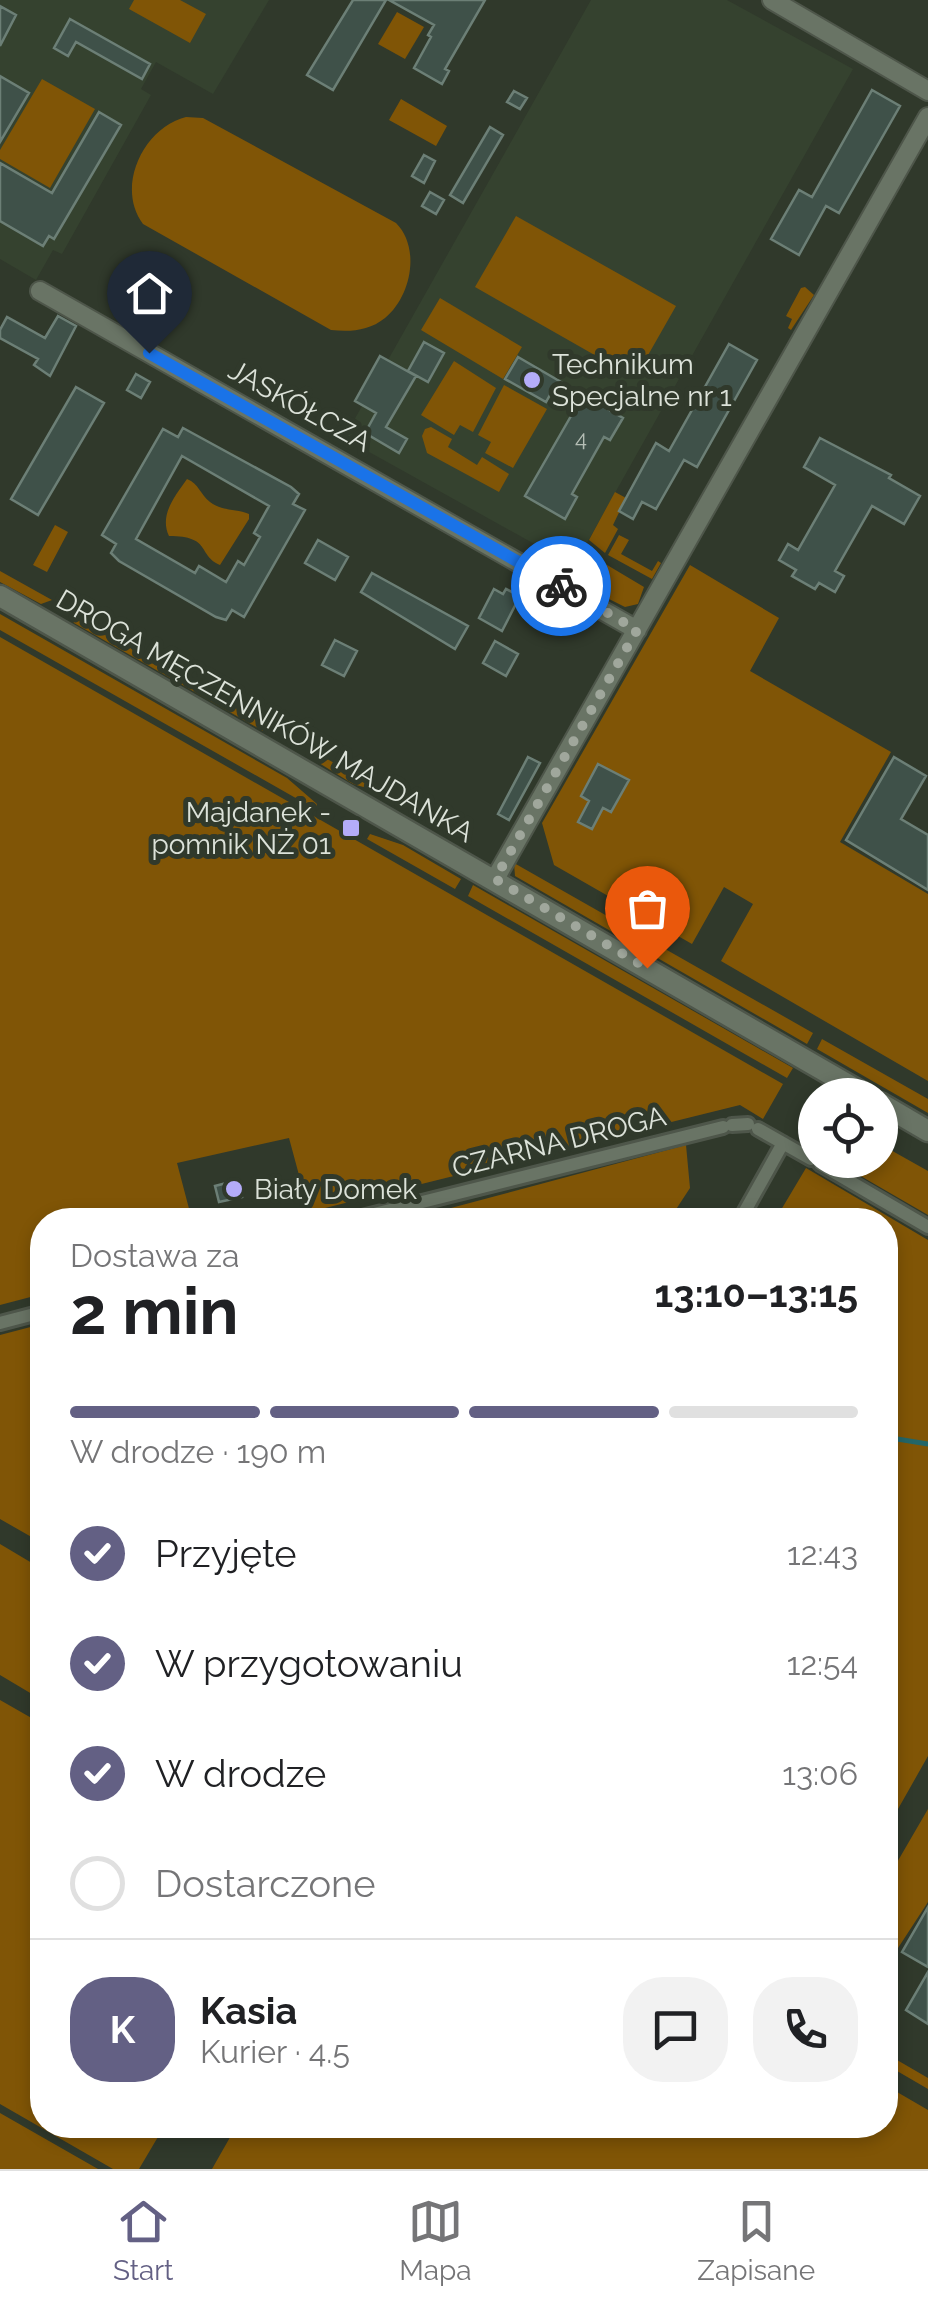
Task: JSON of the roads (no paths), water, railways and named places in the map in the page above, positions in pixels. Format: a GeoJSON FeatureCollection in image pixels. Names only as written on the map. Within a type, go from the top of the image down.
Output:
{"type":"FeatureCollection","features":[{"type":"Feature","properties":{"kind":"street"},"geometry":{"type":"LineString","coordinates":[[772,0],[928,91]]}},
{"type":"Feature","properties":{"kind":"street"},"geometry":{"type":"LineString","coordinates":[[495,879],[928,117]]}},
{"type":"Feature","properties":{"kind":"street","name":"JASKÓŁCZA"},"geometry":{"type":"LineString","coordinates":[[40,290],[637,630]]}},
{"type":"Feature","properties":{"kind":"street","name":"DROGA MĘCZENNIKÓW MAJDANKA"},"geometry":{"type":"LineString","coordinates":[[0,596],[837,1078]]}},
{"type":"Feature","properties":{"kind":"street"},"geometry":{"type":"LineString","coordinates":[[898,1113],[928,1130]]}},
{"type":"Feature","properties":{"kind":"street","name":"CZARNA DROGA"},"geometry":{"type":"LineString","coordinates":[[398,1208],[727,1126],[753,1126],[783,1143]]}},
{"type":"Feature","properties":{"kind":"street"},"geometry":{"type":"LineString","coordinates":[[747,1208],[783,1143],[895,1208]]}},
{"type":"Feature","properties":{"kind":"street"},"geometry":{"type":"LineString","coordinates":[[898,1210],[928,1227]]}},
{"type":"Feature","properties":{"kind":"street"},"geometry":{"type":"LineString","coordinates":[[0,1324],[30,1315]]}},
{"type":"Feature","properties":{"kind":"waterway"},"geometry":{"type":"LineString","coordinates":[[898,1439],[928,1444]]}},
{"type":"Feature","properties":{"kind":"place","name":"Technikum Specjalne nr 1"},"geometry":{"type":"Point","coordinates":[532,380]}},
{"type":"Feature","properties":{"kind":"place","name":"Majdanek - pomnik NŻ 01"},"geometry":{"type":"Point","coordinates":[351,828]}},
{"type":"Feature","properties":{"kind":"place","name":"Biały Domek"},"geometry":{"type":"Point","coordinates":[234,1189]}}]}
